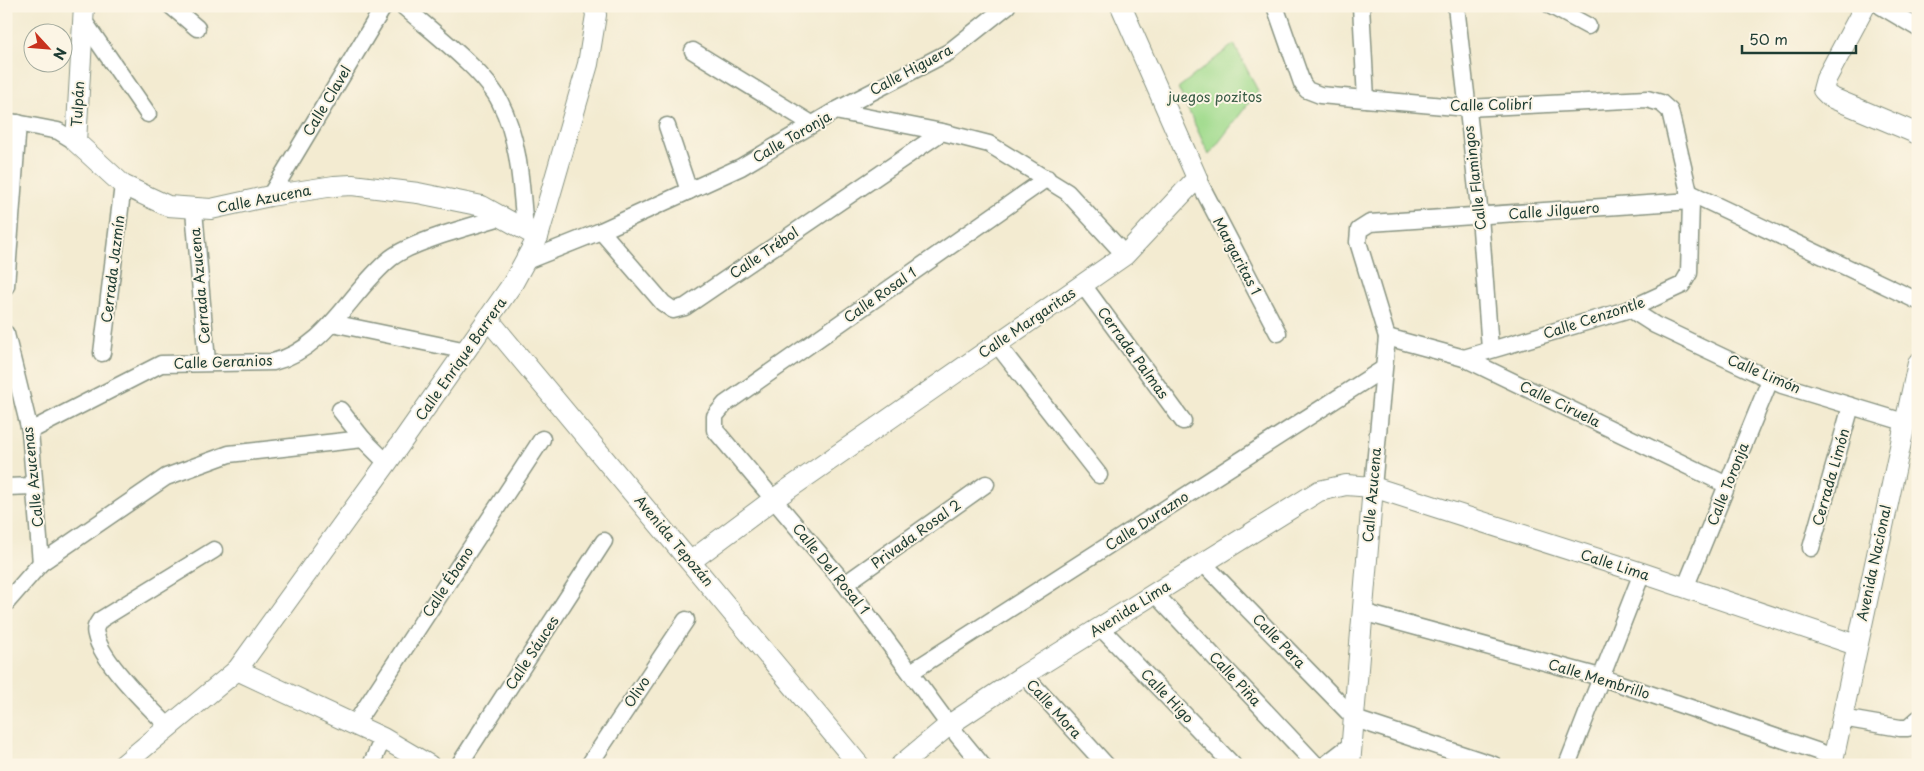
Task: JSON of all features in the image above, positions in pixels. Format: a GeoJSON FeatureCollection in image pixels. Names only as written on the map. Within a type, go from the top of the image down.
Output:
{"type":"FeatureCollection","features":[{"type":"Feature","properties":{"kind":"street"},"geometry":{"type":"LineString","coordinates":[[171,6],[197,28]]}},
{"type":"Feature","properties":{"kind":"street","name":"Calle Clavel"},"geometry":{"type":"LineString","coordinates":[[270,196],[384,6]]}},
{"type":"Feature","properties":{"kind":"street"},"geometry":{"type":"LineString","coordinates":[[403,6],[489,85],[500,101],[514,140],[531,233]]}},
{"type":"Feature","properties":{"kind":"street","name":"Calle Enrique Barrera"},"geometry":{"type":"LineString","coordinates":[[124,765],[237,670],[467,351],[526,260],[531,233],[588,64],[596,15],[594,6]]}},
{"type":"Feature","properties":{"kind":"street","name":"Calle Higuera"},"geometry":{"type":"LineString","coordinates":[[835,111],[949,52],[1007,6]]}},
{"type":"Feature","properties":{"kind":"street"},"geometry":{"type":"LineString","coordinates":[[1121,6],[1197,178]]}},
{"type":"Feature","properties":{"kind":"street","name":"Calle Colibrí"},"geometry":{"type":"LineString","coordinates":[[1275,6],[1302,83],[1307,90],[1320,95],[1467,108],[1647,99],[1662,103]]}},
{"type":"Feature","properties":{"kind":"street"},"geometry":{"type":"LineString","coordinates":[[1361,6],[1366,100]]}},
{"type":"Feature","properties":{"kind":"street","name":"Calle Flamingos"},"geometry":{"type":"LineString","coordinates":[[1456,6],[1480,216],[1490,349]]}},
{"type":"Feature","properties":{"kind":"street"},"geometry":{"type":"LineString","coordinates":[[1551,6],[1588,26]]}},
{"type":"Feature","properties":{"kind":"street"},"geometry":{"type":"LineString","coordinates":[[1865,6],[1826,79],[1823,90],[1830,97],[1918,134]]}},
{"type":"Feature","properties":{"kind":"street"},"geometry":{"type":"LineString","coordinates":[[1881,6],[1918,28]]}},
{"type":"Feature","properties":{"kind":"street"},"geometry":{"type":"LineString","coordinates":[[84,13],[148,114]]}},
{"type":"Feature","properties":{"kind":"street","name":"Tulpán"},"geometry":{"type":"LineString","coordinates":[[76,142],[84,13]]}},
{"type":"Feature","properties":{"kind":"street"},"geometry":{"type":"LineString","coordinates":[[693,51],[812,124]]}},
{"type":"Feature","properties":{"kind":"street","name":"Calle Cenzontle"},"geometry":{"type":"LineString","coordinates":[[1464,358],[1630,309],[1682,285],[1687,280],[1689,273],[1690,197],[1670,111],[1662,103]]}},
{"type":"Feature","properties":{"kind":"street","name":"Calle Toronja"},"geometry":{"type":"LineString","coordinates":[[526,260],[601,231],[740,167],[835,111],[942,132],[989,144],[1067,192],[1125,255]]}},
{"type":"Feature","properties":{"kind":"street"},"geometry":{"type":"LineString","coordinates":[[6,286],[12,122]]}},
{"type":"Feature","properties":{"kind":"street","name":"Calle Azucena"},"geometry":{"type":"LineString","coordinates":[[12,122],[58,131],[76,142],[123,185],[168,206],[194,210],[211,209],[270,196],[352,185],[428,194],[482,206],[531,233]]}},
{"type":"Feature","properties":{"kind":"street"},"geometry":{"type":"LineString","coordinates":[[667,126],[689,190]]}},
{"type":"Feature","properties":{"kind":"street","name":"Calle Trébol"},"geometry":{"type":"LineString","coordinates":[[601,231],[663,303],[673,310],[685,307],[942,132]]}},
{"type":"Feature","properties":{"kind":"street","name":"Calle Rosal 1"},"geometry":{"type":"LineString","coordinates":[[715,416],[725,404],[1047,178]]}},
{"type":"Feature","properties":{"kind":"street","name":"Calle Margaritas"},"geometry":{"type":"LineString","coordinates":[[691,561],[996,343],[1125,255],[1197,178]]}},
{"type":"Feature","properties":{"kind":"street","name":"Margaritas 1"},"geometry":{"type":"LineString","coordinates":[[1197,178],[1278,333]]}},
{"type":"Feature","properties":{"kind":"street","name":"Cerrada Jazmín"},"geometry":{"type":"LineString","coordinates":[[102,353],[123,185]]}},
{"type":"Feature","properties":{"kind":"street","name":"Calle Jilguero"},"geometry":{"type":"LineString","coordinates":[[1359,230],[1370,223],[1480,216],[1690,197],[1918,301]]}},
{"type":"Feature","properties":{"kind":"street","name":"Cerrada Azucena"},"geometry":{"type":"LineString","coordinates":[[194,210],[207,362]]}},
{"type":"Feature","properties":{"kind":"street","name":"Calle Geranios"},"geometry":{"type":"LineString","coordinates":[[30,431],[161,364],[273,362],[288,358],[304,350],[332,324],[392,258],[407,249],[501,216]]}},
{"type":"Feature","properties":{"kind":"street","name":"Calle Azucena"},"geometry":{"type":"LineString","coordinates":[[1350,765],[1387,337],[1358,242],[1359,230]]}},
{"type":"Feature","properties":{"kind":"street","name":"Cerrada Palmas"},"geometry":{"type":"LineString","coordinates":[[1083,285],[1183,421]]}},
{"type":"Feature","properties":{"kind":"street","name":"Calle Limón"},"geometry":{"type":"LineString","coordinates":[[1630,309],[1655,325],[1770,380],[1904,422]]}},
{"type":"Feature","properties":{"kind":"street","name":"Avenida Tepozán"},"geometry":{"type":"LineString","coordinates":[[488,319],[859,765]]}},
{"type":"Feature","properties":{"kind":"street"},"geometry":{"type":"LineString","coordinates":[[332,324],[467,351]]}},
{"type":"Feature","properties":{"kind":"street","name":"Calle Azucenas"},"geometry":{"type":"LineString","coordinates":[[6,334],[30,431],[42,563]]}},
{"type":"Feature","properties":{"kind":"street","name":"Calle Ciruela"},"geometry":{"type":"LineString","coordinates":[[1387,337],[1464,358],[1727,485]]}},
{"type":"Feature","properties":{"kind":"street"},"geometry":{"type":"LineString","coordinates":[[996,343],[1099,475]]}},
{"type":"Feature","properties":{"kind":"street","name":"Avenida Nacional"},"geometry":{"type":"LineString","coordinates":[[1833,761],[1856,645],[1918,364]]}},
{"type":"Feature","properties":{"kind":"street","name":"Calle Durazno"},"geometry":{"type":"LineString","coordinates":[[911,672],[1383,369]]}},
{"type":"Feature","properties":{"kind":"street","name":"Calle Toronja"},"geometry":{"type":"LineString","coordinates":[[1686,588],[1770,380]]}},
{"type":"Feature","properties":{"kind":"street","name":"Cerrada Limón"},"geometry":{"type":"LineString","coordinates":[[1811,548],[1851,406]]}},
{"type":"Feature","properties":{"kind":"street"},"geometry":{"type":"LineString","coordinates":[[340,410],[363,439],[387,463]]}},
{"type":"Feature","properties":{"kind":"street","name":"Calle Del Rosal 1"},"geometry":{"type":"LineString","coordinates":[[715,416],[716,430],[845,584],[949,725],[982,765]]}},
{"type":"Feature","properties":{"kind":"street"},"geometry":{"type":"LineString","coordinates":[[6,603],[42,563],[166,477],[229,454],[363,439]]}},
{"type":"Feature","properties":{"kind":"street","name":"Calle Ébano"},"geometry":{"type":"LineString","coordinates":[[355,724],[542,439]]}},
{"type":"Feature","properties":{"kind":"street","name":"Privada Rosal 2"},"geometry":{"type":"LineString","coordinates":[[845,584],[986,484]]}},
{"type":"Feature","properties":{"kind":"street","name":"Avenida Lima"},"geometry":{"type":"LineString","coordinates":[[901,765],[949,725],[1024,675],[1319,491],[1346,485],[1373,487]]}},
{"type":"Feature","properties":{"kind":"street"},"geometry":{"type":"LineString","coordinates":[[6,487],[34,486]]}},
{"type":"Feature","properties":{"kind":"street","name":"Calle Lima"},"geometry":{"type":"LineString","coordinates":[[1373,487],[1642,573],[1856,645]]}},
{"type":"Feature","properties":{"kind":"street","name":"Calle Sáuces"},"geometry":{"type":"LineString","coordinates":[[460,765],[604,541]]}},
{"type":"Feature","properties":{"kind":"street"},"geometry":{"type":"LineString","coordinates":[[169,727],[117,673],[96,637],[95,628],[100,620],[214,550]]}},
{"type":"Feature","properties":{"kind":"street","name":"Calle Pera"},"geometry":{"type":"LineString","coordinates":[[1203,563],[1355,719]]}},
{"type":"Feature","properties":{"kind":"street"},"geometry":{"type":"LineString","coordinates":[[1567,765],[1642,573]]}},
{"type":"Feature","properties":{"kind":"street"},"geometry":{"type":"LineString","coordinates":[[6,583],[25,583]]}},
{"type":"Feature","properties":{"kind":"street","name":"Calle Piña"},"geometry":{"type":"LineString","coordinates":[[1155,594],[1316,765]]}},
{"type":"Feature","properties":{"kind":"street","name":"Calle Membrillo"},"geometry":{"type":"LineString","coordinates":[[1362,612],[1600,678],[1833,761]]}},
{"type":"Feature","properties":{"kind":"street","name":"Olivo"},"geometry":{"type":"LineString","coordinates":[[589,765],[686,620]]}},
{"type":"Feature","properties":{"kind":"street","name":"Calle Higo"},"geometry":{"type":"LineString","coordinates":[[1101,628],[1233,765]]}},
{"type":"Feature","properties":{"kind":"street"},"geometry":{"type":"LineString","coordinates":[[237,670],[355,724],[429,765]]}},
{"type":"Feature","properties":{"kind":"street","name":"Calle Mora"},"geometry":{"type":"LineString","coordinates":[[1024,675],[1106,765]]}},
{"type":"Feature","properties":{"kind":"street"},"geometry":{"type":"LineString","coordinates":[[1842,718],[1900,728],[1908,728],[1918,719]]}},
{"type":"Feature","properties":{"kind":"street"},"geometry":{"type":"LineString","coordinates":[[1355,719],[1494,765]]}},
{"type":"Feature","properties":{"kind":"street"},"geometry":{"type":"LineString","coordinates":[[371,765],[383,738]]}},
{"type":"Feature","properties":{"kind":"street"},"geometry":{"type":"LineString","coordinates":[[1325,765],[1352,744]]}},
{"type":"Feature","properties":{"kind":"green space","name":"juegos pozitos"},"geometry":{"type":"Polygon","coordinates":[[[1234,44],[1258,91],[1209,155],[1178,88],[1234,44]]]}}]}
